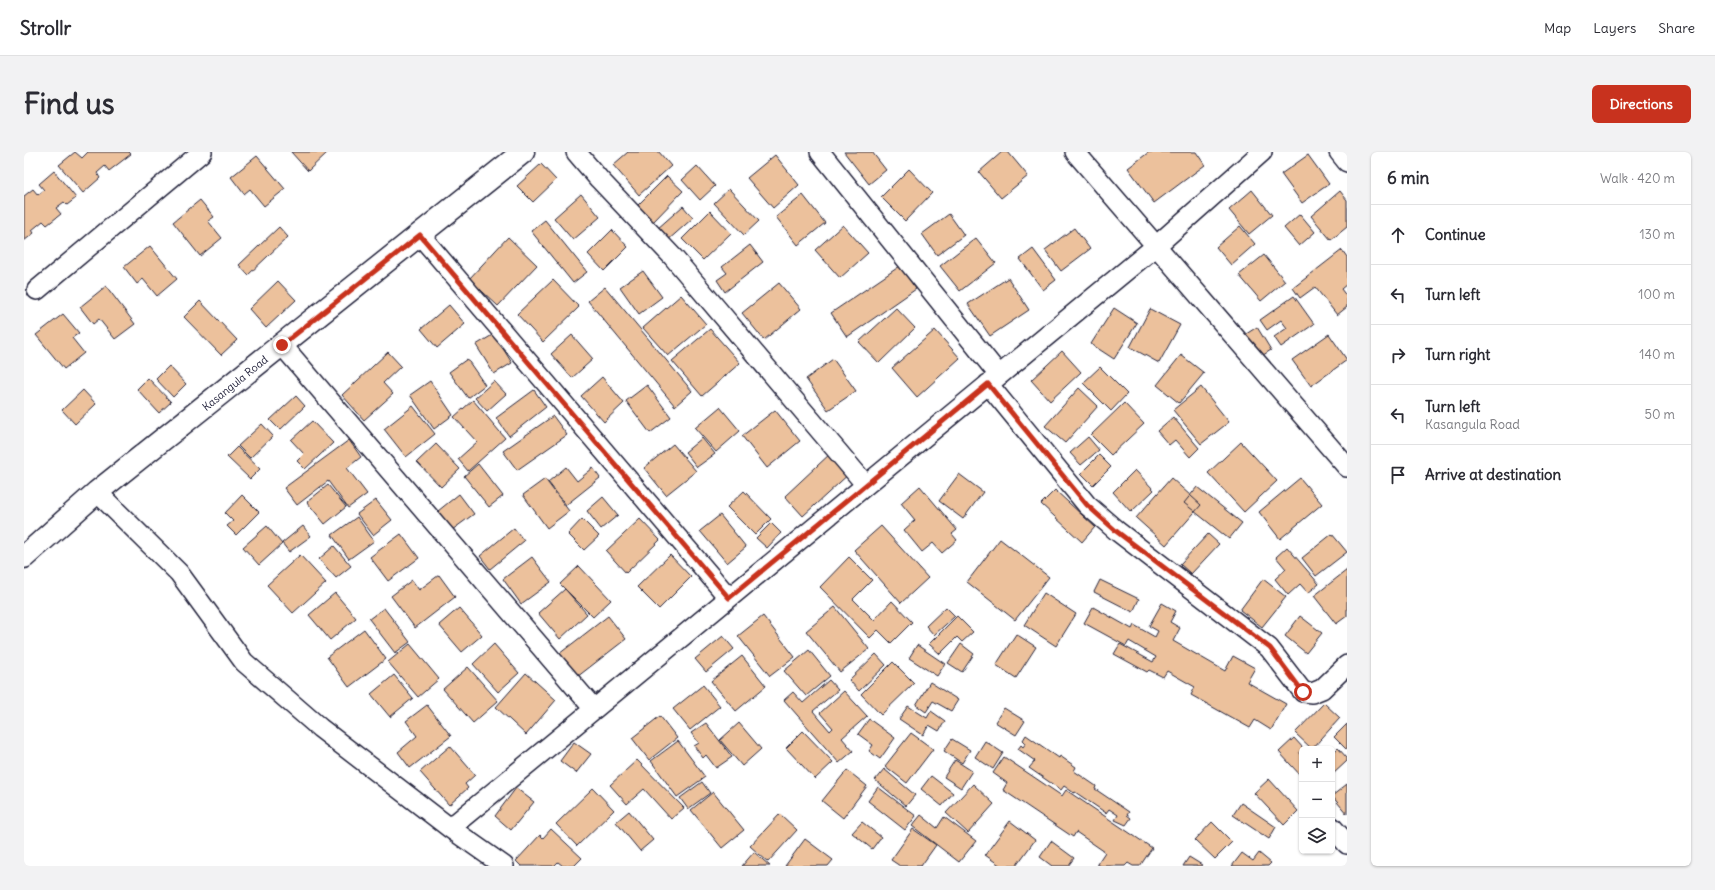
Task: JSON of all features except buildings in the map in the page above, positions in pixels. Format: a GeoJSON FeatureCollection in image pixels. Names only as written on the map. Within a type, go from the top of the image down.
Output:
{"type":"FeatureCollection","features":[{"type":"Feature","properties":{"kind":"main road","name":"Kasangula Road"},"geometry":{"type":"LineString","coordinates":[[24,556],[97,492],[523,152]]}},
{"type":"Feature","properties":{"kind":"street"},"geometry":{"type":"LineString","coordinates":[[37,290],[202,152]]}},
{"type":"Feature","properties":{"kind":"street"},"geometry":{"type":"LineString","coordinates":[[576,152],[599,179],[673,257],[866,485]]}},
{"type":"Feature","properties":{"kind":"street"},"geometry":{"type":"LineString","coordinates":[[820,152],[994,380],[1087,505],[1116,531],[1270,648],[1303,692],[1312,694],[1322,689],[1347,665]]}},
{"type":"Feature","properties":{"kind":"street"},"geometry":{"type":"LineString","coordinates":[[1075,152],[1347,467]]}},
{"type":"Feature","properties":{"kind":"street"},"geometry":{"type":"LineString","coordinates":[[450,828],[1156,246],[1262,152]]}},
{"type":"Feature","properties":{"kind":"street"},"geometry":{"type":"LineString","coordinates":[[1339,152],[1347,162]]}},
{"type":"Feature","properties":{"kind":"street"},"geometry":{"type":"LineString","coordinates":[[420,235],[729,598]]}},
{"type":"Feature","properties":{"kind":"street"},"geometry":{"type":"LineString","coordinates":[[282,345],[594,709]]}},
{"type":"Feature","properties":{"kind":"street"},"geometry":{"type":"LineString","coordinates":[[97,492],[179,573],[244,662],[320,728],[450,828],[504,866]]}},
{"type":"Feature","properties":{"kind":"street"},"geometry":{"type":"LineString","coordinates":[[1335,830],[1347,844]]}},
{"type":"Feature","properties":{"kind":"route"},"geometry":{"type":"LineString","coordinates":[[282,345],[420,235],[729,598],[988,384],[1087,505],[1116,531],[1270,648],[1303,692]]}}]}
